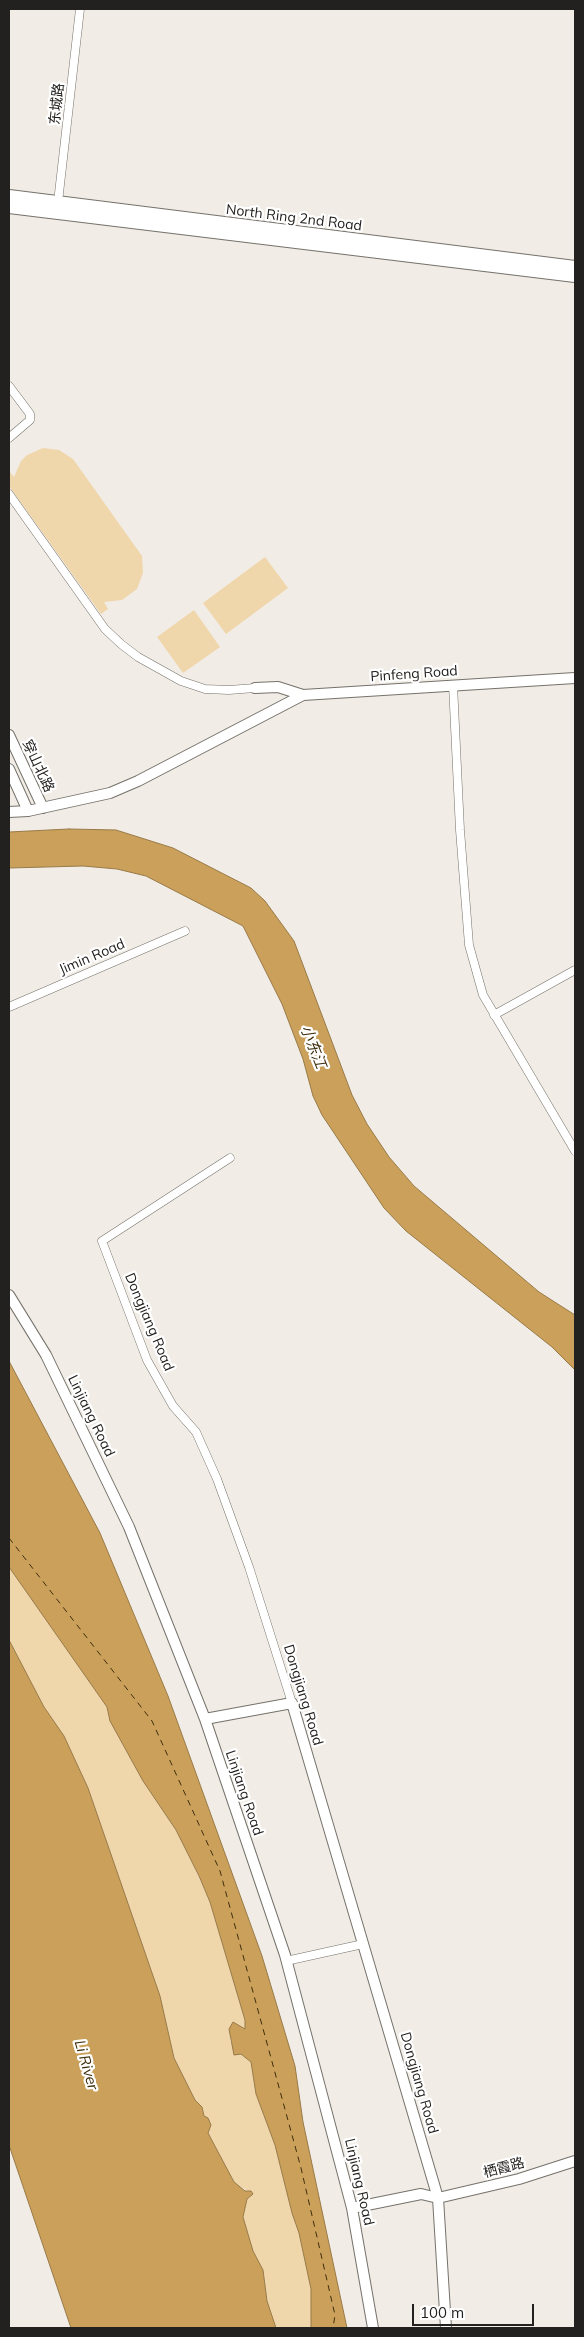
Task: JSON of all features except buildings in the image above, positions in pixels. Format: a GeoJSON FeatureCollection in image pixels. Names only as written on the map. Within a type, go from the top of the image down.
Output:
{"type":"FeatureCollection","features":[{"type":"Feature","properties":{"kind":"main road","name":"North Ring 2nd Road"},"geometry":{"type":"LineString","coordinates":[[9,196],[575,267]]}},
{"type":"Feature","properties":{"kind":"main road","name":"North Ring 2nd Road"},"geometry":{"type":"LineString","coordinates":[[9,207],[575,276]]}},
{"type":"Feature","properties":{"kind":"street","name":"东城路"},"geometry":{"type":"LineString","coordinates":[[58,202],[80,9]]}},
{"type":"Feature","properties":{"kind":"street"},"geometry":{"type":"LineString","coordinates":[[9,386],[30,414],[30,420],[9,438]]}},
{"type":"Feature","properties":{"kind":"street"},"geometry":{"type":"LineString","coordinates":[[9,494],[104,629],[121,644],[138,657],[182,681],[204,689],[255,688]]}},
{"type":"Feature","properties":{"kind":"street","name":"Pinfeng Road"},"geometry":{"type":"LineString","coordinates":[[255,688],[278,687],[303,695],[575,678]]}},
{"type":"Feature","properties":{"kind":"street"},"geometry":{"type":"LineString","coordinates":[[453,686],[460,830],[469,945],[483,995],[575,1151]]}},
{"type":"Feature","properties":{"kind":"street"},"geometry":{"type":"LineString","coordinates":[[9,812],[28,811],[110,793],[138,781],[303,695]]}},
{"type":"Feature","properties":{"kind":"street","name":"穿山北路"},"geometry":{"type":"LineString","coordinates":[[9,735],[43,808]]}},
{"type":"Feature","properties":{"kind":"street","name":"穿山北路"},"geometry":{"type":"LineString","coordinates":[[9,769],[28,811]]}},
{"type":"Feature","properties":{"kind":"street","name":"Jimin Road"},"geometry":{"type":"LineString","coordinates":[[9,1007],[185,931]]}},
{"type":"Feature","properties":{"kind":"street"},"geometry":{"type":"LineString","coordinates":[[494,1015],[575,970]]}},
{"type":"Feature","properties":{"kind":"street","name":"Dongjiang Road"},"geometry":{"type":"LineString","coordinates":[[230,1158],[102,1241],[147,1360],[173,1406],[196,1432],[217,1479],[250,1567],[292,1703],[438,2202],[446,2328]]}},
{"type":"Feature","properties":{"kind":"street","name":"Linjiang Road"},"geometry":{"type":"LineString","coordinates":[[9,1295],[46,1355],[129,1527],[204,1719],[286,1961],[352,2208],[374,2328]]}},
{"type":"Feature","properties":{"kind":"street"},"geometry":{"type":"LineString","coordinates":[[204,1719],[292,1703]]}},
{"type":"Feature","properties":{"kind":"street"},"geometry":{"type":"LineString","coordinates":[[286,1961],[363,1944]]}},
{"type":"Feature","properties":{"kind":"street","name":"栖霞路"},"geometry":{"type":"LineString","coordinates":[[438,2202],[575,2161]]}},
{"type":"Feature","properties":{"kind":"street"},"geometry":{"type":"LineString","coordinates":[[352,2208],[421,2194],[438,2202],[575,2168]]}},
{"type":"Feature","properties":{"kind":"shaded area"},"geometry":{"type":"Polygon","coordinates":[[[43,448],[59,450],[73,459],[142,556],[143,573],[137,589],[122,600],[104,602],[108,609],[101,614],[9,486],[9,471],[14,477],[21,461],[27,455],[43,448]]]}},
{"type":"Feature","properties":{"kind":"shaded area"},"geometry":{"type":"Polygon","coordinates":[[[265,557],[288,588],[226,634],[203,603],[265,557]]]}},
{"type":"Feature","properties":{"kind":"shaded area"},"geometry":{"type":"Polygon","coordinates":[[[194,610],[220,647],[183,673],[157,637],[194,610]]]}},
{"type":"Feature","properties":{"kind":"shaded area"},"geometry":{"type":"Polygon","coordinates":[[[9,1567],[107,1707],[110,1721],[143,1781],[182,1840],[210,1902],[245,2020],[245,2029],[233,2022],[230,2040],[234,2048],[251,2062],[256,2094],[275,2145],[299,2233],[311,2289],[311,2328],[276,2328],[267,2301],[263,2270],[253,2251],[243,2217],[247,2199],[253,2194],[234,2183],[208,2133],[202,2107],[195,2100],[174,2058],[160,1996],[88,1788],[64,1736],[44,1707],[9,1640],[9,1567]]]}},
{"type":"Feature","properties":{"kind":"water","name":"小东江"},"geometry":{"type":"Polygon","coordinates":[[[69,829],[116,830],[173,848],[251,888],[265,901],[294,941],[352,1095],[367,1124],[389,1157],[414,1186],[539,1292],[575,1315],[575,1370],[552,1347],[406,1231],[384,1208],[322,1115],[313,1096],[303,1059],[282,1004],[243,926],[146,876],[117,869],[83,866],[9,868],[9,832],[69,829]]]}},
{"type":"Feature","properties":{"kind":"water"},"geometry":{"type":"Polygon","coordinates":[[[9,1361],[100,1533],[168,1696],[262,1956],[295,2066],[303,2122],[347,2328],[311,2328],[311,2289],[299,2233],[275,2145],[256,2094],[251,2062],[241,2054],[234,2055],[229,2029],[233,2022],[245,2029],[245,2020],[210,1902],[199,1876],[176,1830],[143,1781],[110,1721],[107,1707],[9,1567],[9,1361]]]}},
{"type":"Feature","properties":{"kind":"water","name":"Li River"},"geometry":{"type":"Polygon","coordinates":[[[9,1640],[44,1707],[64,1736],[88,1788],[160,1996],[174,2058],[195,2100],[202,2107],[204,2116],[208,2118],[211,2125],[208,2133],[234,2182],[245,2191],[251,2191],[253,2194],[247,2199],[243,2217],[253,2251],[263,2270],[267,2301],[276,2328],[71,2328],[9,2145],[9,1640]]]}},
{"type":"Feature","properties":{"kind":"ferry route"},"geometry":{"type":"LineString","coordinates":[[9,1538],[152,1721],[220,1871],[301,2168],[335,2315],[333,2328]]}}]}
